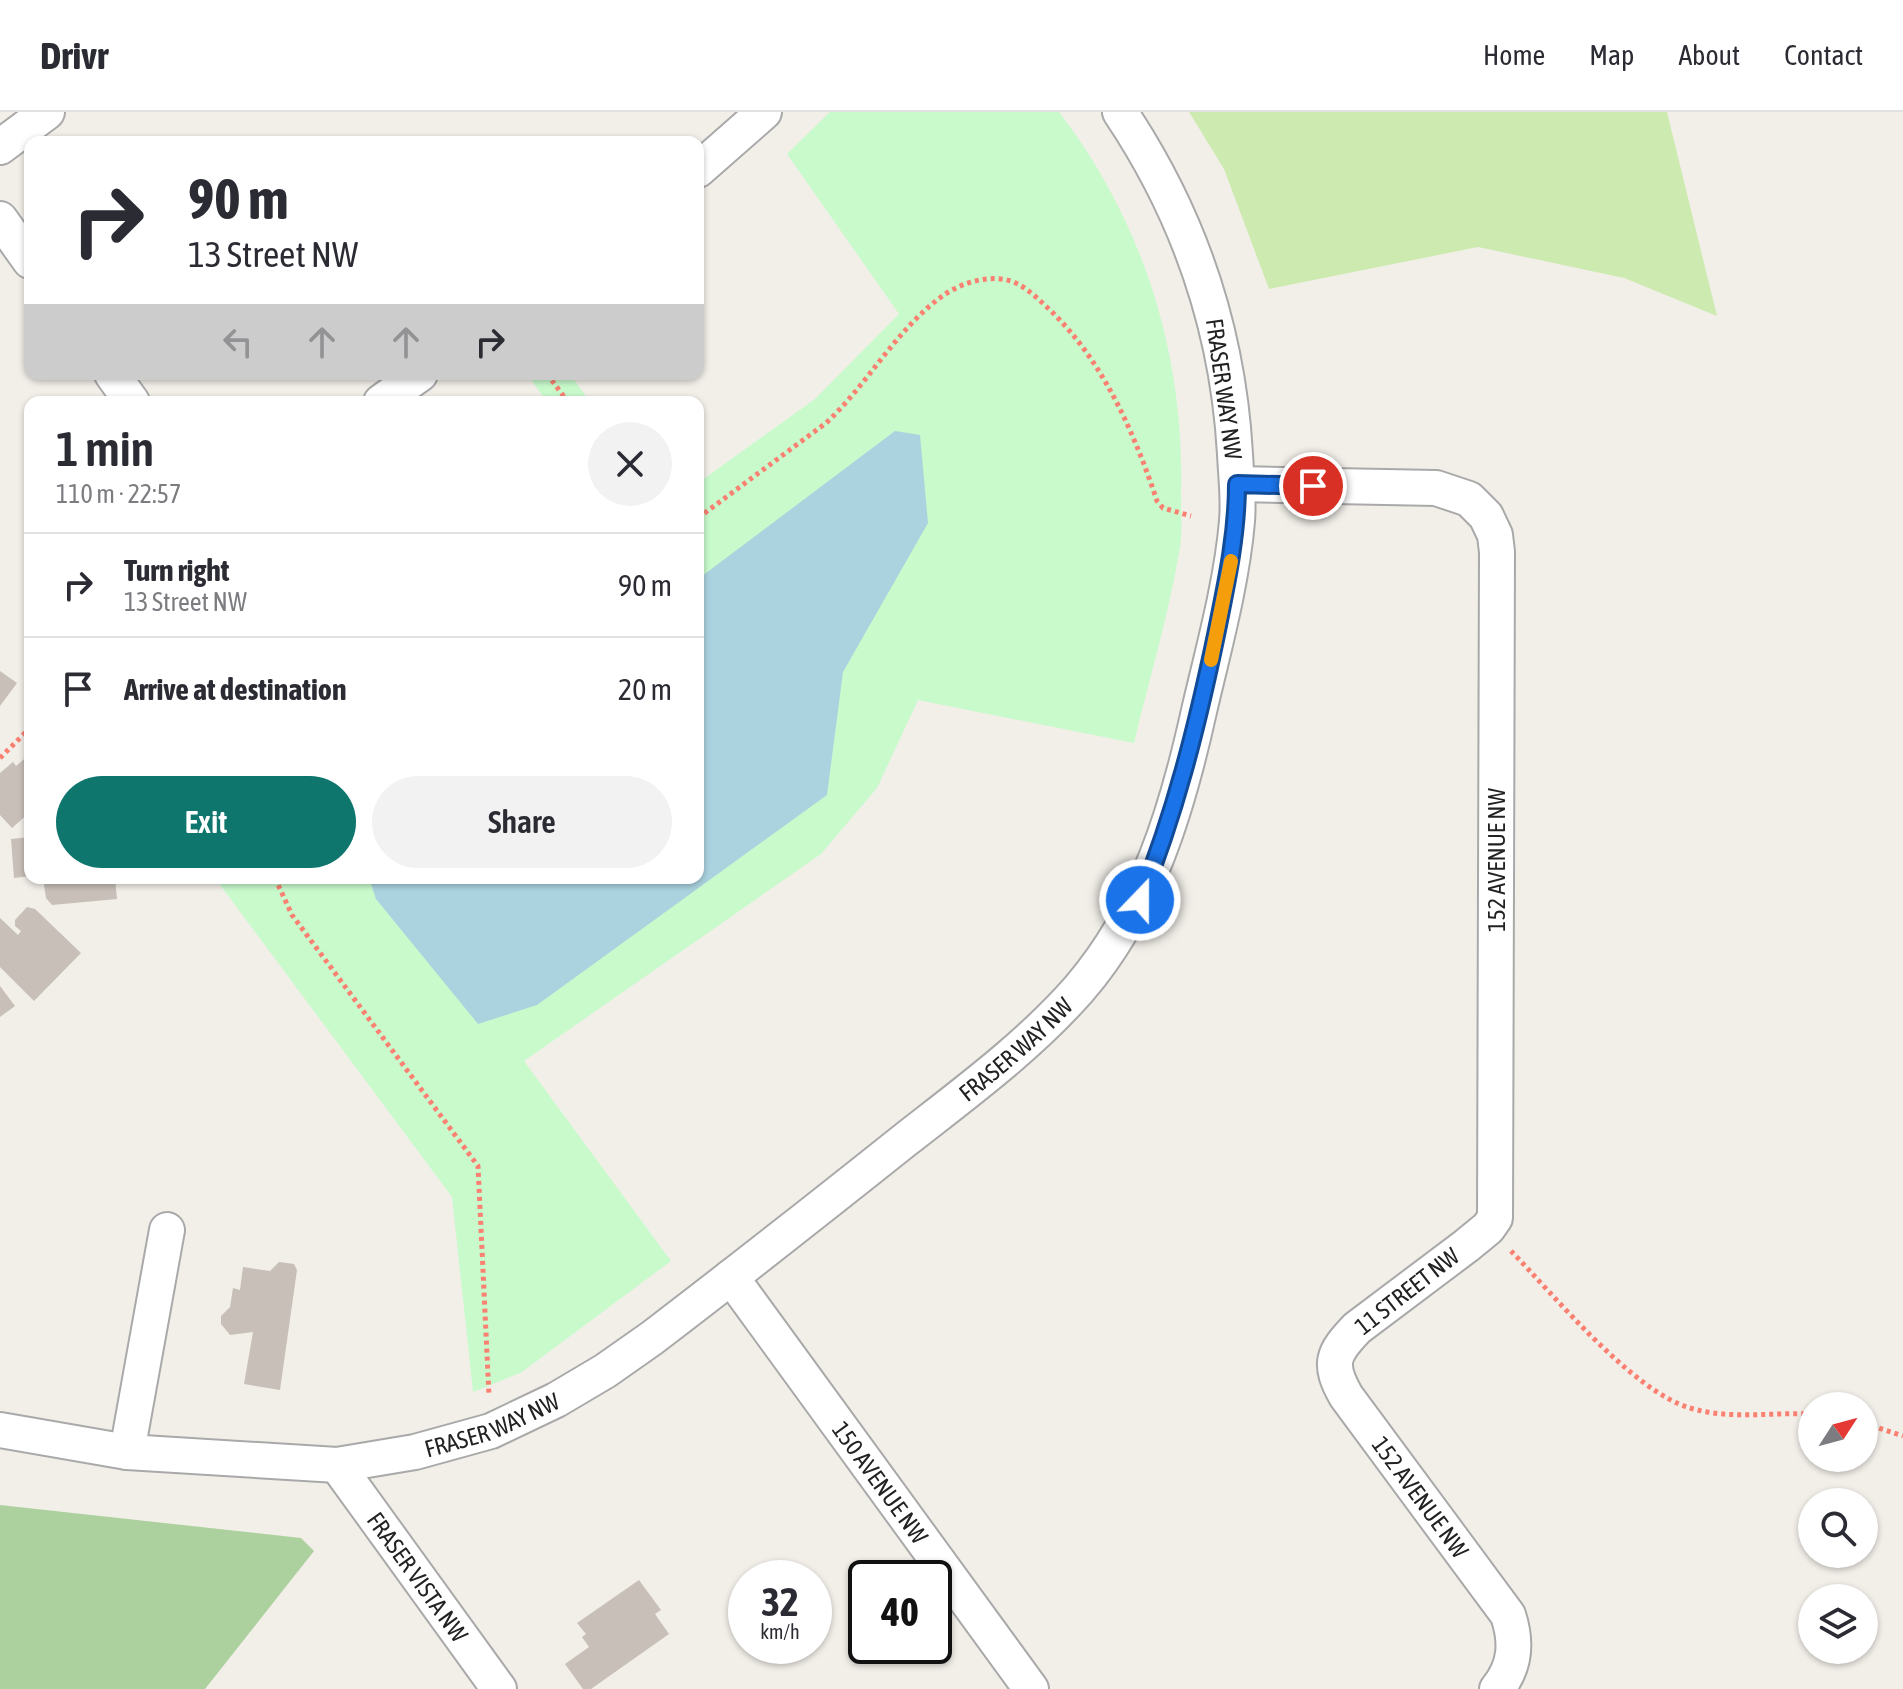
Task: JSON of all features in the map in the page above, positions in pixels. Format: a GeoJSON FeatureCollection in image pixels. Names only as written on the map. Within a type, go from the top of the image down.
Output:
{"type":"FeatureCollection","features":[{"type":"Feature","properties":{"kind":"street"},"geometry":{"type":"LineString","coordinates":[[0,147],[47,112]]}},
{"type":"Feature","properties":{"kind":"street"},"geometry":{"type":"LineString","coordinates":[[704,165],[764,112]]}},
{"type":"Feature","properties":{"kind":"street","name":"FRASER WAY NW"},"geometry":{"type":"LineString","coordinates":[[0,1430],[127,1452],[337,1465],[415,1452],[491,1431],[556,1400],[605,1371],[731,1277],[1017,1050],[1081,987],[1140,900],[1162,845],[1183,778],[1229,574],[1237,521],[1229,389],[1210,299],[1171,196],[1120,112]]}},
{"type":"Feature","properties":{"kind":"street"},"geometry":{"type":"LineString","coordinates":[[0,219],[24,253]]}},
{"type":"Feature","properties":{"kind":"street"},"geometry":{"type":"LineString","coordinates":[[389,396],[412,380]]}},
{"type":"Feature","properties":{"kind":"street","name":"152 AVENUE NW"},"geometry":{"type":"LineString","coordinates":[[1237,484],[1436,488],[1469,499],[1486,516],[1495,535],[1495,1218],[1488,1228]]}},
{"type":"Feature","properties":{"kind":"street","name":"11 STREET NW"},"geometry":{"type":"LineString","coordinates":[[1333,1359],[1343,1342],[1357,1328],[1488,1228]]}},
{"type":"Feature","properties":{"kind":"street"},"geometry":{"type":"LineString","coordinates":[[127,1452],[167,1230]]}},
{"type":"Feature","properties":{"kind":"street","name":"150 AVENUE NW"},"geometry":{"type":"LineString","coordinates":[[731,1277],[1031,1689]]}},
{"type":"Feature","properties":{"kind":"street","name":"152 AVENUE NW"},"geometry":{"type":"LineString","coordinates":[[1333,1359],[1336,1378],[1346,1396],[1508,1615],[1514,1632],[1515,1650],[1512,1663],[1497,1689]]}},
{"type":"Feature","properties":{"kind":"street","name":"FRASER VISTA NW"},"geometry":{"type":"LineString","coordinates":[[337,1465],[499,1689]]}},
{"type":"Feature","properties":{"kind":"path"},"geometry":{"type":"LineString","coordinates":[[704,514],[826,423],[899,336],[944,294],[988,278],[1011,282],[1032,293],[1083,347],[1130,429],[1157,501],[1163,508],[1191,516]]}},
{"type":"Feature","properties":{"kind":"path"},"geometry":{"type":"LineString","coordinates":[[0,758],[24,734]]}},
{"type":"Feature","properties":{"kind":"path"},"geometry":{"type":"LineString","coordinates":[[278,884],[292,915],[478,1166],[491,1431]]}},
{"type":"Feature","properties":{"kind":"path"},"geometry":{"type":"LineString","coordinates":[[1488,1228],[1615,1358],[1664,1395],[1688,1407],[1729,1415],[1798,1414]]}},
{"type":"Feature","properties":{"kind":"path"},"geometry":{"type":"LineString","coordinates":[[1878,1428],[1903,1436]]}},
{"type":"Feature","properties":{"kind":"green space"},"geometry":{"type":"Polygon","coordinates":[[[830,112],[1059,112],[1089,154],[1136,244],[1166,341],[1180,441],[1182,523],[1175,577],[1164,625],[1134,743],[918,700],[877,788],[821,854],[524,1061],[671,1261],[522,1372],[473,1392],[452,1197],[219,884],[704,884],[704,479],[815,399],[899,314],[787,154],[830,112]]]}},
{"type":"Feature","properties":{"kind":"green space"},"geometry":{"type":"Polygon","coordinates":[[[1189,112],[1667,112],[1717,316],[1624,278],[1478,247],[1269,289],[1224,169],[1189,112]]]}},
{"type":"Feature","properties":{"kind":"green space"},"geometry":{"type":"Polygon","coordinates":[[[531,380],[574,380],[586,396],[543,396],[531,380]]]}},
{"type":"Feature","properties":{"kind":"green space"},"geometry":{"type":"Polygon","coordinates":[[[0,1505],[301,1538],[314,1551],[205,1689],[0,1689],[0,1505]]]}},
{"type":"Feature","properties":{"kind":"water"},"geometry":{"type":"Polygon","coordinates":[[[895,431],[920,435],[928,523],[843,672],[827,795],[537,1005],[478,1024],[376,899],[371,884],[704,884],[704,574],[895,431]]]}},
{"type":"Feature","properties":{"kind":"building"},"geometry":{"type":"Polygon","coordinates":[[[0,671],[17,683],[0,706],[0,671]]]}},
{"type":"Feature","properties":{"kind":"building"},"geometry":{"type":"Polygon","coordinates":[[[24,759],[24,817],[12,828],[0,815],[0,773],[13,762],[16,766],[24,759]]]}},
{"type":"Feature","properties":{"kind":"building"},"geometry":{"type":"Polygon","coordinates":[[[24,838],[24,877],[14,878],[11,839],[24,838]]]}},
{"type":"Feature","properties":{"kind":"building"},"geometry":{"type":"Polygon","coordinates":[[[116,884],[117,899],[52,905],[46,898],[44,885],[116,884]]]}},
{"type":"Feature","properties":{"kind":"building"},"geometry":{"type":"Polygon","coordinates":[[[27,907],[35,909],[81,953],[34,1001],[0,967],[0,918],[18,935],[21,931],[15,926],[15,920],[27,907]]]}},
{"type":"Feature","properties":{"kind":"building"},"geometry":{"type":"Polygon","coordinates":[[[0,986],[15,1006],[0,1017],[0,986]]]}},
{"type":"Feature","properties":{"kind":"building"},"geometry":{"type":"Polygon","coordinates":[[[279,1262],[294,1264],[297,1270],[280,1390],[244,1384],[253,1332],[230,1335],[221,1324],[221,1316],[230,1307],[233,1288],[240,1290],[243,1267],[270,1271],[279,1262]]]}},
{"type":"Feature","properties":{"kind":"building"},"geometry":{"type":"Polygon","coordinates":[[[639,1580],[661,1610],[655,1614],[669,1634],[591,1689],[583,1689],[565,1664],[589,1647],[582,1637],[586,1634],[577,1623],[639,1580]]]}},
{"type":"Feature","properties":{"kind":"slow traffic"},"geometry":{"type":"LineString","coordinates":[[1211,660],[1231,561]]}},
{"type":"Feature","properties":{"kind":"route"},"geometry":{"type":"LineString","coordinates":[[1140,900],[1162,845],[1193,741],[1229,574],[1237,521],[1237,484],[1313,486]]}}]}
